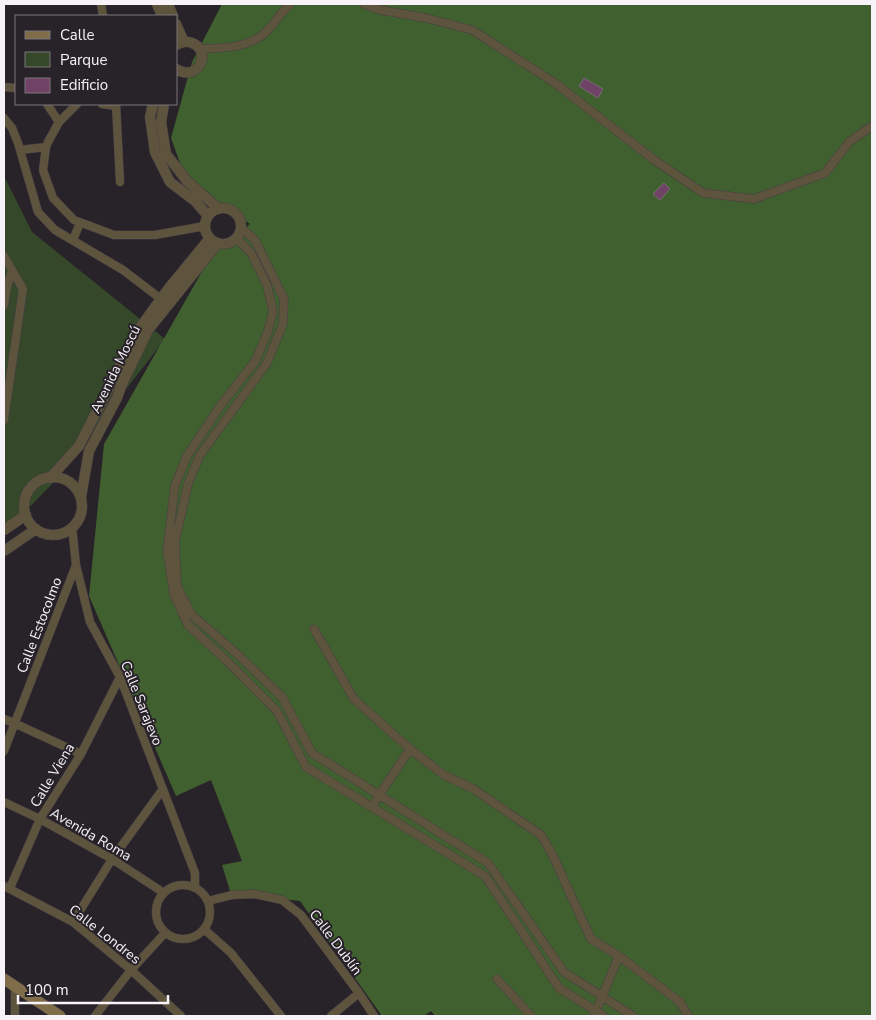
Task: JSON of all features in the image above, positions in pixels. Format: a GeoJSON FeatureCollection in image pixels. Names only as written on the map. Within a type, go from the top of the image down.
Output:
{"type":"FeatureCollection","features":[{"type":"Feature","properties":{"kind":"main road"},"geometry":{"type":"LineString","coordinates":[[4,979],[60,1016]]}},
{"type":"Feature","properties":{"kind":"street"},"geometry":{"type":"LineString","coordinates":[[200,49],[226,48],[259,38],[290,4]]}},
{"type":"Feature","properties":{"kind":"street"},"geometry":{"type":"LineString","coordinates":[[364,4],[380,10],[426,18],[472,30],[555,83],[653,159],[703,194],[754,199],[825,173],[850,141],[872,126]]}},
{"type":"Feature","properties":{"kind":"street"},"geometry":{"type":"LineString","coordinates":[[178,74],[192,72],[200,64],[202,54],[200,49],[193,43],[180,44]]}},
{"type":"Feature","properties":{"kind":"street"},"geometry":{"type":"LineString","coordinates":[[48,105],[59,122]]}},
{"type":"Feature","properties":{"kind":"street"},"geometry":{"type":"LineString","coordinates":[[76,105],[59,122],[46,147],[43,170],[53,198],[74,220],[114,235],[155,235],[207,221],[214,210],[224,208],[235,212],[240,220],[238,233],[231,242],[225,244],[214,240],[207,234],[207,221],[195,201],[170,182],[155,152],[150,117],[153,105]]}},
{"type":"Feature","properties":{"kind":"street"},"geometry":{"type":"LineString","coordinates":[[116,105],[120,182]]}},
{"type":"Feature","properties":{"kind":"street"},"geometry":{"type":"LineString","coordinates":[[164,105],[161,122],[166,154],[187,182],[219,209]]}},
{"type":"Feature","properties":{"kind":"street"},"geometry":{"type":"LineString","coordinates":[[4,118],[12,128],[20,150],[38,212],[55,230],[123,270],[161,299]]}},
{"type":"Feature","properties":{"kind":"street"},"geometry":{"type":"LineString","coordinates":[[20,150],[46,147]]}},
{"type":"Feature","properties":{"kind":"street"},"geometry":{"type":"LineString","coordinates":[[73,240],[80,223]]}},
{"type":"Feature","properties":{"kind":"street"},"geometry":{"type":"LineString","coordinates":[[238,233],[251,253],[267,285],[272,312],[268,331],[256,360],[221,405],[187,456],[174,486],[167,552],[174,595],[188,625],[277,711],[306,767],[485,876],[559,988],[596,1014],[604,1016]]}},
{"type":"Feature","properties":{"kind":"street"},"geometry":{"type":"LineString","coordinates":[[238,233],[256,240],[284,299],[283,324],[267,363],[200,455],[188,484],[175,542],[177,586],[192,615],[282,697],[312,753],[488,863],[564,972],[633,1016]]}},
{"type":"Feature","properties":{"kind":"street","name":"Avenida Moscú"},"geometry":{"type":"LineString","coordinates":[[81,497],[84,449],[117,382],[139,329],[161,299],[214,240]]}},
{"type":"Feature","properties":{"kind":"street","name":"Avenida Moscú"},"geometry":{"type":"LineString","coordinates":[[117,382],[148,330],[214,240]]}},
{"type":"Feature","properties":{"kind":"street"},"geometry":{"type":"LineString","coordinates":[[4,256],[23,289],[4,420]]}},
{"type":"Feature","properties":{"kind":"street"},"geometry":{"type":"LineString","coordinates":[[4,305],[6,287],[12,271]]}},
{"type":"Feature","properties":{"kind":"street"},"geometry":{"type":"LineString","coordinates":[[246,373],[254,380]]}},
{"type":"Feature","properties":{"kind":"street","name":"Avenida Moscú"},"geometry":{"type":"LineString","coordinates":[[50,478],[84,449]]}},
{"type":"Feature","properties":{"kind":"street"},"geometry":{"type":"LineString","coordinates":[[187,456],[197,462]]}},
{"type":"Feature","properties":{"kind":"street"},"geometry":{"type":"LineString","coordinates":[[43,478],[62,478],[70,482],[77,489],[81,497],[81,513],[78,521],[64,533],[45,534],[30,523],[26,515],[24,506],[29,489],[43,478]]}},
{"type":"Feature","properties":{"kind":"street"},"geometry":{"type":"LineString","coordinates":[[4,530],[26,515]]}},
{"type":"Feature","properties":{"kind":"street","name":"Calle Sarajevo"},"geometry":{"type":"LineString","coordinates":[[72,527],[76,565],[90,622],[120,677],[194,873],[195,888]]}},
{"type":"Feature","properties":{"kind":"street"},"geometry":{"type":"LineString","coordinates":[[4,551],[36,529]]}},
{"type":"Feature","properties":{"kind":"street","name":"Calle Estocolmo"},"geometry":{"type":"LineString","coordinates":[[4,751],[76,565]]}},
{"type":"Feature","properties":{"kind":"street"},"geometry":{"type":"LineString","coordinates":[[314,629],[354,699],[410,749],[444,775],[472,788],[541,835],[552,854],[591,939],[619,956],[680,1002],[688,1016]]}},
{"type":"Feature","properties":{"kind":"street"},"geometry":{"type":"LineString","coordinates":[[220,654],[228,646]]}},
{"type":"Feature","properties":{"kind":"street","name":"Calle Viena"},"geometry":{"type":"LineString","coordinates":[[7,887],[40,819],[81,754],[120,677]]}},
{"type":"Feature","properties":{"kind":"street"},"geometry":{"type":"LineString","coordinates":[[4,719],[81,754]]}},
{"type":"Feature","properties":{"kind":"street"},"geometry":{"type":"LineString","coordinates":[[372,807],[410,749]]}},
{"type":"Feature","properties":{"kind":"street"},"geometry":{"type":"LineString","coordinates":[[73,922],[112,859],[162,789]]}},
{"type":"Feature","properties":{"kind":"street","name":"Avenida Roma"},"geometry":{"type":"LineString","coordinates":[[4,802],[40,819],[112,859],[164,893]]}},
{"type":"Feature","properties":{"kind":"street"},"geometry":{"type":"LineString","coordinates":[[187,886],[195,888],[208,901],[210,916],[208,923],[198,935],[181,939],[172,937],[165,933],[156,918],[159,900],[171,888],[187,886]]}},
{"type":"Feature","properties":{"kind":"street","name":"Calle Londres"},"geometry":{"type":"LineString","coordinates":[[7,887],[73,922],[131,970],[181,1016]]}},
{"type":"Feature","properties":{"kind":"street","name":"Calle Dublín"},"geometry":{"type":"LineString","coordinates":[[208,901],[232,895],[254,894],[282,900],[301,915],[374,1016]]}},
{"type":"Feature","properties":{"kind":"street"},"geometry":{"type":"LineString","coordinates":[[204,929],[231,953],[281,1016]]}},
{"type":"Feature","properties":{"kind":"street"},"geometry":{"type":"LineString","coordinates":[[95,1016],[131,970],[165,933]]}},
{"type":"Feature","properties":{"kind":"street"},"geometry":{"type":"LineString","coordinates":[[596,1014],[619,956]]}},
{"type":"Feature","properties":{"kind":"street"},"geometry":{"type":"LineString","coordinates":[[497,979],[531,1016]]}},
{"type":"Feature","properties":{"kind":"street"},"geometry":{"type":"LineString","coordinates":[[15,986],[15,1016]]}},
{"type":"Feature","properties":{"kind":"street"},"geometry":{"type":"LineString","coordinates":[[331,1016],[359,993]]}},
{"type":"Feature","properties":{"kind":"green space"},"geometry":{"type":"Polygon","coordinates":[[[222,4],[872,4],[872,1016],[435,1016],[431,1011],[424,1016],[382,1016],[300,901],[231,894],[222,865],[242,861],[211,780],[176,796],[89,596],[104,444],[213,252],[250,224],[186,180],[171,138],[192,62],[222,4]]]}},
{"type":"Feature","properties":{"kind":"green space"},"geometry":{"type":"Polygon","coordinates":[[[4,176],[32,232],[165,339],[55,481],[4,533],[4,176]]]}},
{"type":"Feature","properties":{"kind":"building"},"geometry":{"type":"Polygon","coordinates":[[[584,78],[603,89],[598,98],[579,86],[584,78]]]}},
{"type":"Feature","properties":{"kind":"building"},"geometry":{"type":"Polygon","coordinates":[[[664,183],[670,189],[660,200],[653,194],[664,183]]]}}]}
